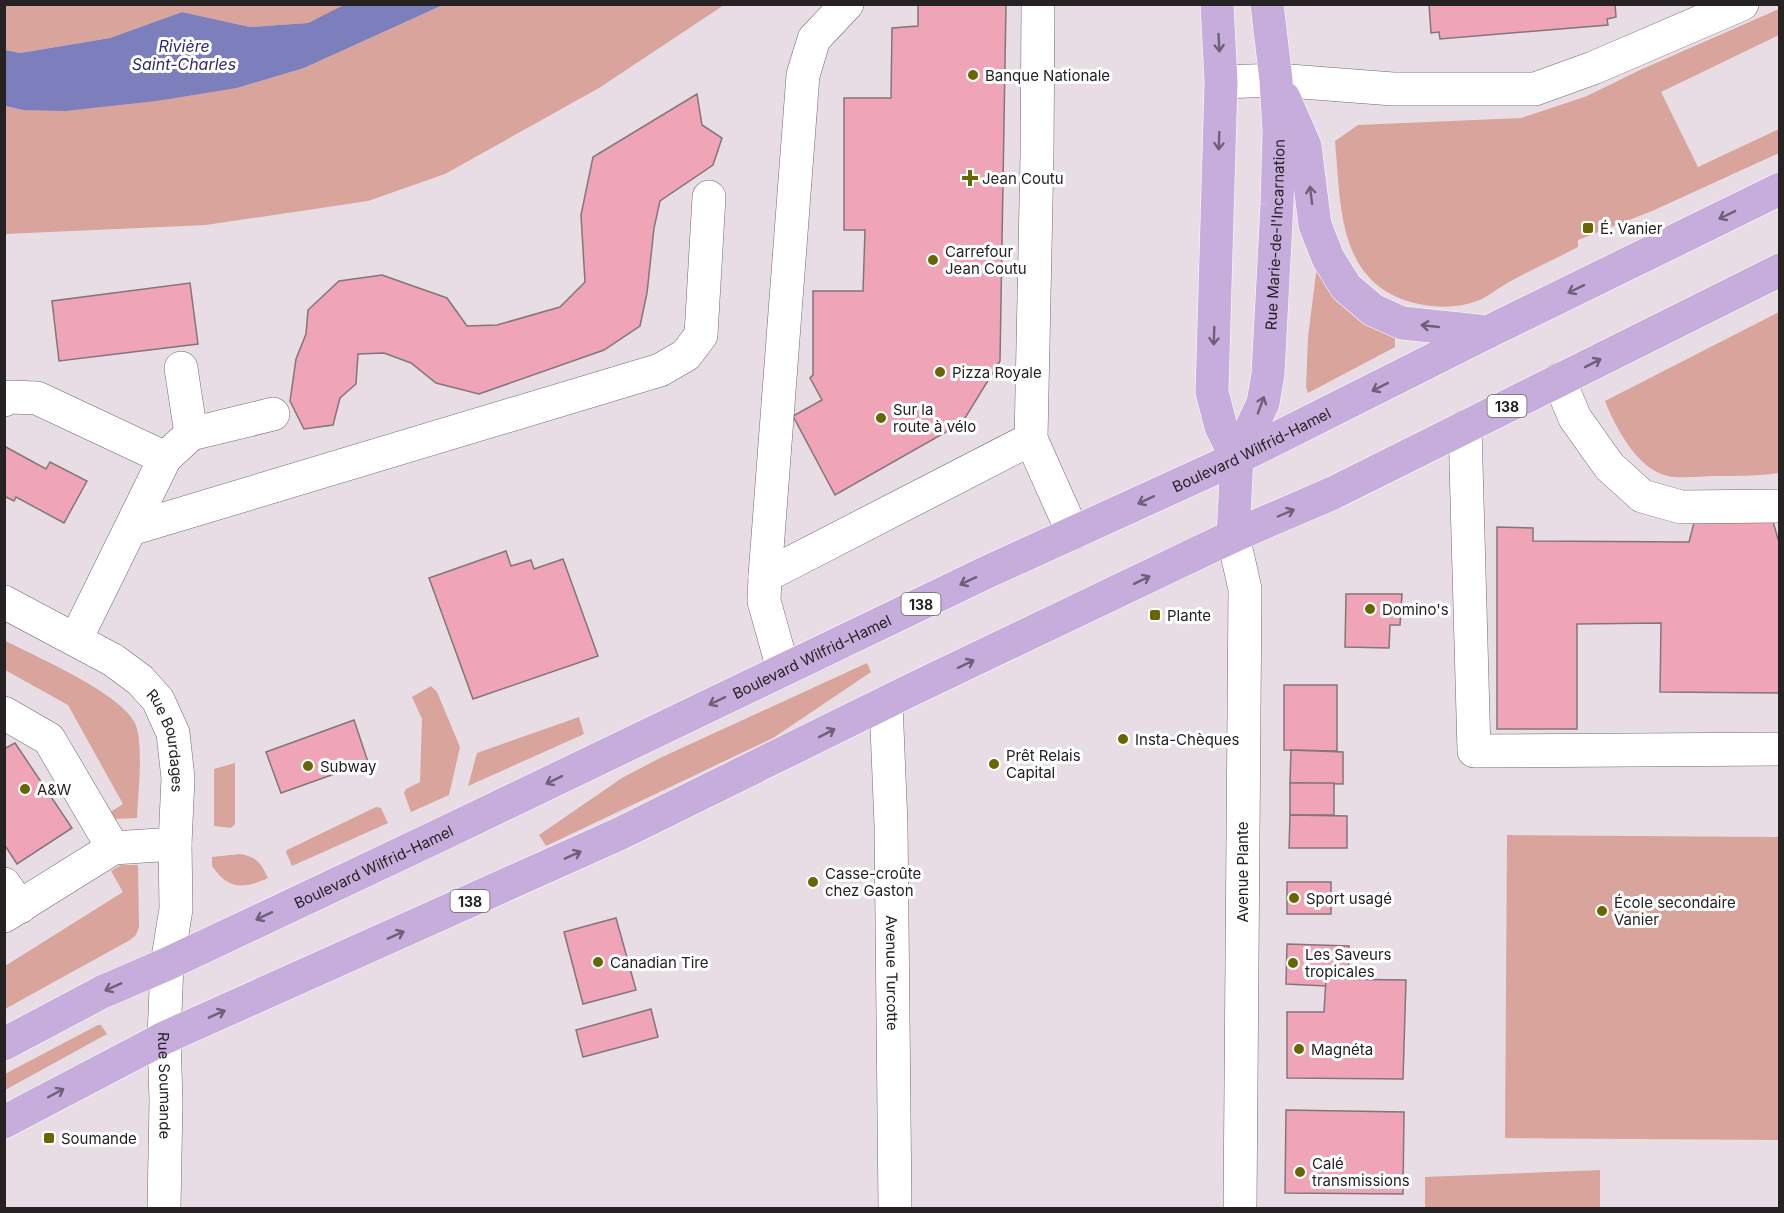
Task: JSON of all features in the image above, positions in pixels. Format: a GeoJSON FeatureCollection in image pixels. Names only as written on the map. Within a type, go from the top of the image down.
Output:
{"type":"FeatureCollection","features":[{"type":"Feature","properties":{"kind":"main road","name":"Rue Marie-de-l'Incarnation"},"geometry":{"type":"LineString","coordinates":[[1217,4],[1221,82],[1212,392],[1221,427],[1237,459]]}},
{"type":"Feature","properties":{"kind":"main road","name":"Rue Marie-de-l'Incarnation"},"geometry":{"type":"LineString","coordinates":[[1233,536],[1237,459],[1263,403],[1268,374],[1278,204],[1279,131],[1276,80],[1267,4]]}},
{"type":"Feature","properties":{"kind":"main road"},"geometry":{"type":"LineString","coordinates":[[1276,80],[1305,146],[1315,225],[1328,258],[1346,287],[1373,310],[1402,323],[1488,332]]}},
{"type":"Feature","properties":{"kind":"main road","name":"Boulevard Wilfrid-Hamel"},"geometry":{"type":"LineString","coordinates":[[4,1044],[102,992],[469,820],[783,669],[1237,459],[1779,189]]}},
{"type":"Feature","properties":{"kind":"main road","name":"138"},"geometry":{"type":"LineString","coordinates":[[4,1122],[164,1038],[619,834],[1233,536],[1333,494],[1779,270]]}},
{"type":"Feature","properties":{"kind":"street"},"geometry":{"type":"LineString","coordinates":[[783,669],[764,601],[803,75],[814,39],[847,4]]}},
{"type":"Feature","properties":{"kind":"street"},"geometry":{"type":"LineString","coordinates":[[1038,4],[1031,439],[1073,533]]}},
{"type":"Feature","properties":{"kind":"street"},"geometry":{"type":"LineString","coordinates":[[1221,82],[1276,80],[1393,89],[1535,89],[1593,68],[1743,4]]}},
{"type":"Feature","properties":{"kind":"street"},"geometry":{"type":"LineString","coordinates":[[131,529],[660,370],[686,355],[701,335],[709,197]]}},
{"type":"Feature","properties":{"kind":"street"},"geometry":{"type":"LineString","coordinates":[[181,368],[190,434]]}},
{"type":"Feature","properties":{"kind":"street"},"geometry":{"type":"LineString","coordinates":[[1559,380],[1575,418],[1608,466],[1642,496],[1681,507],[1779,506]]}},
{"type":"Feature","properties":{"kind":"street"},"geometry":{"type":"LineString","coordinates":[[4,400],[10,397],[37,398],[165,458]]}},
{"type":"Feature","properties":{"kind":"street"},"geometry":{"type":"LineString","coordinates":[[76,639],[165,458],[190,434],[273,414]]}},
{"type":"Feature","properties":{"kind":"street"},"geometry":{"type":"LineString","coordinates":[[1465,427],[1474,751],[1779,749]]}},
{"type":"Feature","properties":{"kind":"street"},"geometry":{"type":"LineString","coordinates":[[765,576],[1031,439]]}},
{"type":"Feature","properties":{"kind":"street","name":"Avenue Plante"},"geometry":{"type":"LineString","coordinates":[[1233,536],[1245,589],[1240,1209]]}},
{"type":"Feature","properties":{"kind":"street","name":"Rue Bourdages"},"geometry":{"type":"LineString","coordinates":[[4,602],[113,660],[140,680],[158,700],[173,734],[177,778],[176,909],[167,963]]}},
{"type":"Feature","properties":{"kind":"street","name":"Avenue Turcotte"},"geometry":{"type":"LineString","coordinates":[[886,703],[891,825],[895,1209]]}},
{"type":"Feature","properties":{"kind":"street"},"geometry":{"type":"LineString","coordinates":[[4,713],[49,739],[113,848]]}},
{"type":"Feature","properties":{"kind":"street"},"geometry":{"type":"LineString","coordinates":[[10,902],[113,848],[175,844]]}},
{"type":"Feature","properties":{"kind":"street","name":"Rue Soumande"},"geometry":{"type":"LineString","coordinates":[[164,1209],[166,1101],[164,1038],[167,963]]}},
{"type":"Feature","properties":{"kind":"shaded area"},"geometry":{"type":"Polygon","coordinates":[[[4,5],[346,5],[308,23],[250,27],[182,12],[110,38],[20,53],[5,50],[4,5]]]}},
{"type":"Feature","properties":{"kind":"shaded area"},"geometry":{"type":"Polygon","coordinates":[[[443,5],[724,5],[599,88],[445,174],[368,201],[206,225],[5,234],[4,106],[23,110],[237,88],[304,68],[443,5]]]}},
{"type":"Feature","properties":{"kind":"shaded area"},"geometry":{"type":"Polygon","coordinates":[[[1779,9],[1779,35],[1661,92],[1698,167],[1779,129],[1779,153],[1652,211],[1578,240],[1578,247],[1470,303],[1448,307],[1434,306],[1419,304],[1392,295],[1372,280],[1358,262],[1348,240],[1343,217],[1335,141],[1358,125],[1521,118],[1587,96],[1640,70],[1779,9]]]}},
{"type":"Feature","properties":{"kind":"shaded area"},"geometry":{"type":"Polygon","coordinates":[[[1318,258],[1395,336],[1395,347],[1308,393],[1306,387],[1308,337],[1318,258]]]}},
{"type":"Feature","properties":{"kind":"shaded area"},"geometry":{"type":"Polygon","coordinates":[[[1779,312],[1779,473],[1679,477],[1657,472],[1647,465],[1621,435],[1605,401],[1779,312]]]}},
{"type":"Feature","properties":{"kind":"shaded area"},"geometry":{"type":"Polygon","coordinates":[[[4,640],[95,688],[126,711],[135,723],[140,756],[137,818],[111,819],[109,813],[123,804],[68,705],[5,670],[4,640]]]}},
{"type":"Feature","properties":{"kind":"shaded area"},"geometry":{"type":"Polygon","coordinates":[[[867,663],[871,672],[773,738],[546,846],[539,835],[622,778],[660,758],[867,663]]]}},
{"type":"Feature","properties":{"kind":"shaded area"},"geometry":{"type":"Polygon","coordinates":[[[431,686],[437,692],[460,747],[449,795],[411,812],[404,793],[406,789],[420,782],[422,719],[412,697],[431,686]]]}},
{"type":"Feature","properties":{"kind":"shaded area"},"geometry":{"type":"Polygon","coordinates":[[[579,717],[584,734],[468,786],[477,753],[579,717]]]}},
{"type":"Feature","properties":{"kind":"shaded area"},"geometry":{"type":"Polygon","coordinates":[[[235,763],[235,824],[231,828],[214,826],[214,769],[235,763]]]}},
{"type":"Feature","properties":{"kind":"shaded area"},"geometry":{"type":"Polygon","coordinates":[[[376,807],[381,808],[388,823],[292,866],[287,850],[376,807]]]}},
{"type":"Feature","properties":{"kind":"shaded area"},"geometry":{"type":"Polygon","coordinates":[[[1507,835],[1779,837],[1779,1140],[1505,1138],[1507,835]]]}},
{"type":"Feature","properties":{"kind":"shaded area"},"geometry":{"type":"Polygon","coordinates":[[[240,854],[258,862],[268,878],[251,884],[237,885],[224,880],[212,866],[212,857],[240,854]]]}},
{"type":"Feature","properties":{"kind":"shaded area"},"geometry":{"type":"Polygon","coordinates":[[[121,865],[138,865],[139,927],[136,935],[5,1009],[5,966],[123,892],[111,871],[121,865]]]}},
{"type":"Feature","properties":{"kind":"shaded area"},"geometry":{"type":"Polygon","coordinates":[[[101,1025],[107,1034],[5,1090],[5,1074],[101,1025]]]}},
{"type":"Feature","properties":{"kind":"shaded area"},"geometry":{"type":"Polygon","coordinates":[[[1600,1170],[1600,1208],[1425,1208],[1425,1177],[1600,1170]]]}},
{"type":"Feature","properties":{"kind":"water","name":"Rivière Saint-Charles"},"geometry":{"type":"Polygon","coordinates":[[[346,4],[443,5],[304,68],[237,88],[156,101],[65,111],[23,110],[5,106],[5,50],[20,53],[110,38],[182,12],[250,27],[308,23],[346,4]]]}},
{"type":"Feature","properties":{"kind":"building","name":"Carrefour Jean Coutu"},"geometry":{"type":"Polygon","coordinates":[[[918,4],[1006,4],[1000,361],[962,423],[835,495],[793,416],[822,400],[810,378],[813,375],[813,291],[863,291],[865,230],[844,230],[844,98],[891,98],[892,28],[918,26],[918,4]]]}},
{"type":"Feature","properties":{"kind":"building"},"geometry":{"type":"Polygon","coordinates":[[[1429,4],[1615,4],[1616,17],[1607,19],[1608,25],[1440,39],[1439,32],[1431,33],[1429,4]]]}},
{"type":"Feature","properties":{"kind":"building"},"geometry":{"type":"Polygon","coordinates":[[[697,94],[702,125],[722,138],[713,165],[660,201],[640,326],[604,350],[479,394],[436,383],[411,363],[384,353],[358,354],[356,384],[340,398],[333,425],[304,429],[290,401],[296,359],[306,334],[308,310],[339,281],[382,275],[447,298],[467,326],[497,325],[560,307],[585,282],[581,215],[593,157],[697,94]]]}},
{"type":"Feature","properties":{"kind":"building"},"geometry":{"type":"Polygon","coordinates":[[[190,283],[198,344],[59,361],[52,301],[190,283]]]}},
{"type":"Feature","properties":{"kind":"building"},"geometry":{"type":"Polygon","coordinates":[[[4,446],[46,469],[50,462],[87,481],[64,523],[16,497],[14,501],[4,496],[4,446]]]}},
{"type":"Feature","properties":{"kind":"building"},"geometry":{"type":"Polygon","coordinates":[[[1701,496],[1766,497],[1780,546],[1780,693],[1660,692],[1661,623],[1577,624],[1577,729],[1497,729],[1497,527],[1533,528],[1533,541],[1689,542],[1701,496]]]}},
{"type":"Feature","properties":{"kind":"building"},"geometry":{"type":"Polygon","coordinates":[[[506,551],[511,566],[531,560],[534,569],[563,559],[598,656],[473,699],[429,578],[506,551]]]}},
{"type":"Feature","properties":{"kind":"building"},"geometry":{"type":"Polygon","coordinates":[[[1346,594],[1402,594],[1400,625],[1390,625],[1389,648],[1345,647],[1346,594]]]}},
{"type":"Feature","properties":{"kind":"building"},"geometry":{"type":"Polygon","coordinates":[[[1284,685],[1337,685],[1337,751],[1284,750],[1284,685]]]}},
{"type":"Feature","properties":{"kind":"building"},"geometry":{"type":"Polygon","coordinates":[[[354,720],[368,762],[281,793],[266,752],[354,720]]]}},
{"type":"Feature","properties":{"kind":"building","name":"A&W"},"geometry":{"type":"Polygon","coordinates":[[[15,743],[72,828],[17,864],[4,844],[4,749],[15,743]]]}},
{"type":"Feature","properties":{"kind":"building"},"geometry":{"type":"Polygon","coordinates":[[[1291,750],[1343,752],[1343,784],[1290,783],[1291,750]]]}},
{"type":"Feature","properties":{"kind":"building"},"geometry":{"type":"Polygon","coordinates":[[[1290,783],[1334,783],[1334,815],[1290,815],[1290,783]]]}},
{"type":"Feature","properties":{"kind":"building"},"geometry":{"type":"Polygon","coordinates":[[[1290,815],[1347,816],[1347,848],[1289,848],[1290,815]]]}},
{"type":"Feature","properties":{"kind":"building"},"geometry":{"type":"Polygon","coordinates":[[[1287,882],[1331,882],[1331,914],[1287,914],[1287,882]]]}},
{"type":"Feature","properties":{"kind":"building"},"geometry":{"type":"Polygon","coordinates":[[[616,918],[636,990],[583,1004],[564,932],[616,918]]]}},
{"type":"Feature","properties":{"kind":"building"},"geometry":{"type":"Polygon","coordinates":[[[1287,944],[1349,946],[1348,980],[1326,979],[1326,986],[1286,984],[1287,944]]]}},
{"type":"Feature","properties":{"kind":"building"},"geometry":{"type":"Polygon","coordinates":[[[1326,979],[1406,980],[1403,1079],[1287,1078],[1287,1012],[1324,1012],[1326,979]]]}},
{"type":"Feature","properties":{"kind":"building"},"geometry":{"type":"Polygon","coordinates":[[[651,1009],[658,1037],[583,1057],[576,1030],[651,1009]]]}},
{"type":"Feature","properties":{"kind":"building"},"geometry":{"type":"Polygon","coordinates":[[[1286,1110],[1404,1112],[1403,1194],[1285,1193],[1286,1110]]]}},
{"type":"Feature","properties":{"kind":"place","name":"Banque Nationale"},"geometry":{"type":"Point","coordinates":[973,75]}},
{"type":"Feature","properties":{"kind":"place","name":"Jean Coutu"},"geometry":{"type":"Point","coordinates":[970,178]}},
{"type":"Feature","properties":{"kind":"place","name":"É. Vanier"},"geometry":{"type":"Point","coordinates":[1588,228]}},
{"type":"Feature","properties":{"kind":"place","name":"Carrefour Jean Coutu"},"geometry":{"type":"Point","coordinates":[933,260]}},
{"type":"Feature","properties":{"kind":"place","name":"Pizza Royale"},"geometry":{"type":"Point","coordinates":[940,372]}},
{"type":"Feature","properties":{"kind":"place","name":"Sur la route à vélo"},"geometry":{"type":"Point","coordinates":[881,418]}},
{"type":"Feature","properties":{"kind":"place","name":"Domino's"},"geometry":{"type":"Point","coordinates":[1370,609]}},
{"type":"Feature","properties":{"kind":"place","name":"Plante"},"geometry":{"type":"Point","coordinates":[1155,615]}},
{"type":"Feature","properties":{"kind":"place","name":"Insta-Chèques"},"geometry":{"type":"Point","coordinates":[1123,739]}},
{"type":"Feature","properties":{"kind":"place","name":"Prêt Relais Capital"},"geometry":{"type":"Point","coordinates":[994,764]}},
{"type":"Feature","properties":{"kind":"place","name":"Subway"},"geometry":{"type":"Point","coordinates":[308,766]}},
{"type":"Feature","properties":{"kind":"place","name":"A&W"},"geometry":{"type":"Point","coordinates":[25,789]}},
{"type":"Feature","properties":{"kind":"place","name":"Casse-croûte chez Gaston"},"geometry":{"type":"Point","coordinates":[813,882]}},
{"type":"Feature","properties":{"kind":"place","name":"Sport usagé"},"geometry":{"type":"Point","coordinates":[1294,898]}},
{"type":"Feature","properties":{"kind":"place","name":"École secondaire Vanier"},"geometry":{"type":"Point","coordinates":[1602,911]}},
{"type":"Feature","properties":{"kind":"place","name":"Canadian Tire"},"geometry":{"type":"Point","coordinates":[598,962]}},
{"type":"Feature","properties":{"kind":"place","name":"Les Saveurs tropicales"},"geometry":{"type":"Point","coordinates":[1293,963]}},
{"type":"Feature","properties":{"kind":"place","name":"Magnéta"},"geometry":{"type":"Point","coordinates":[1299,1049]}},
{"type":"Feature","properties":{"kind":"place","name":"Soumande"},"geometry":{"type":"Point","coordinates":[49,1138]}},
{"type":"Feature","properties":{"kind":"place","name":"Calé transmissions"},"geometry":{"type":"Point","coordinates":[1300,1172]}}]}
